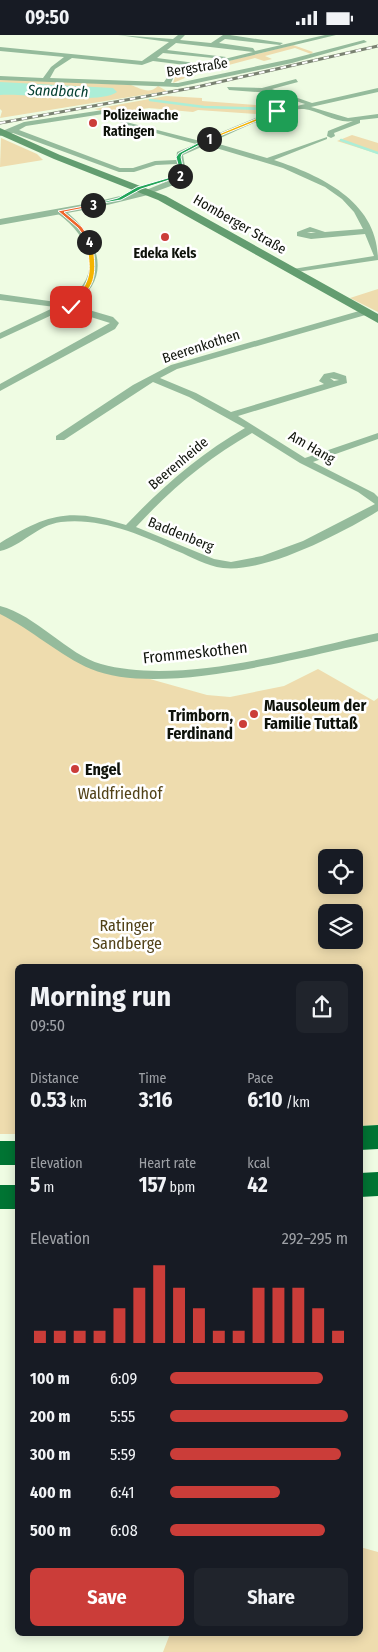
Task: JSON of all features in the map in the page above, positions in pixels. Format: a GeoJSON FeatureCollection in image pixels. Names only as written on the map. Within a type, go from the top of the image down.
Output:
{"type":"FeatureCollection","features":[{"type":"Feature","properties":{"kind":"highway"},"geometry":{"type":"LineString","coordinates":[[363,1137],[378,1137]]}},
{"type":"Feature","properties":{"kind":"highway"},"geometry":{"type":"LineString","coordinates":[[0,1153],[15,1153]]}},
{"type":"Feature","properties":{"kind":"highway"},"geometry":{"type":"LineString","coordinates":[[363,1185],[378,1184]]}},
{"type":"Feature","properties":{"kind":"highway"},"geometry":{"type":"LineString","coordinates":[[0,1197],[15,1197]]}},
{"type":"Feature","properties":{"kind":"main road","name":"Homberger Straße"},"geometry":{"type":"LineString","coordinates":[[0,133],[144,190],[174,204],[378,319]]}},
{"type":"Feature","properties":{"kind":"street"},"geometry":{"type":"LineString","coordinates":[[121,35],[214,44],[260,51]]}},
{"type":"Feature","properties":{"kind":"street"},"geometry":{"type":"LineString","coordinates":[[0,49],[135,63],[147,62],[182,35]]}},
{"type":"Feature","properties":{"kind":"street"},"geometry":{"type":"LineString","coordinates":[[271,35],[319,53]]}},
{"type":"Feature","properties":{"kind":"street"},"geometry":{"type":"LineString","coordinates":[[166,85],[173,73],[333,35]]}},
{"type":"Feature","properties":{"kind":"street"},"geometry":{"type":"LineString","coordinates":[[214,44],[226,36],[280,43],[286,41]]}},
{"type":"Feature","properties":{"kind":"street","name":"Bergstraße"},"geometry":{"type":"LineString","coordinates":[[0,78],[166,85],[196,81],[292,61],[364,42]]}},
{"type":"Feature","properties":{"kind":"street"},"geometry":{"type":"LineString","coordinates":[[162,51],[231,59]]}},
{"type":"Feature","properties":{"kind":"street"},"geometry":{"type":"LineString","coordinates":[[45,80],[53,68],[69,57]]}},
{"type":"Feature","properties":{"kind":"street"},"geometry":{"type":"LineString","coordinates":[[151,59],[200,66]]}},
{"type":"Feature","properties":{"kind":"street"},"geometry":{"type":"LineString","coordinates":[[264,90],[296,81]]}},
{"type":"Feature","properties":{"kind":"street"},"geometry":{"type":"LineString","coordinates":[[229,88],[264,90],[311,104]]}},
{"type":"Feature","properties":{"kind":"street"},"geometry":{"type":"LineString","coordinates":[[174,204],[167,191],[171,183],[182,172],[178,157],[180,153],[267,115],[378,90]]}},
{"type":"Feature","properties":{"kind":"street"},"geometry":{"type":"LineString","coordinates":[[301,106],[343,119],[358,120],[378,117]]}},
{"type":"Feature","properties":{"kind":"street"},"geometry":{"type":"LineString","coordinates":[[0,133],[13,130],[24,124],[103,112],[110,113],[128,124],[202,142],[294,170],[341,195],[358,212],[378,257],[293,271]]}},
{"type":"Feature","properties":{"kind":"street"},"geometry":{"type":"LineString","coordinates":[[265,161],[328,137],[330,133],[361,121],[358,120]]}},
{"type":"Feature","properties":{"kind":"street"},"geometry":{"type":"LineString","coordinates":[[13,130],[120,170],[134,170],[163,162],[180,162]]}},
{"type":"Feature","properties":{"kind":"street"},"geometry":{"type":"LineString","coordinates":[[0,222],[120,199],[179,176]]}},
{"type":"Feature","properties":{"kind":"street"},"geometry":{"type":"LineString","coordinates":[[144,190],[171,183]]}},
{"type":"Feature","properties":{"kind":"street"},"geometry":{"type":"LineString","coordinates":[[0,336],[64,305],[87,288],[94,258],[86,234],[60,211]]}},
{"type":"Feature","properties":{"kind":"street"},"geometry":{"type":"LineString","coordinates":[[321,235],[378,232]]}},
{"type":"Feature","properties":{"kind":"street"},"geometry":{"type":"LineString","coordinates":[[0,297],[64,305],[114,321],[114,325],[1,387]]}},
{"type":"Feature","properties":{"kind":"street","name":"Beerenkothen"},"geometry":{"type":"LineString","coordinates":[[60,438],[152,378],[200,358],[366,312]]}},
{"type":"Feature","properties":{"kind":"street","name":"Am Hang"},"geometry":{"type":"LineString","coordinates":[[152,378],[203,399],[305,461],[358,489],[378,502]]}},
{"type":"Feature","properties":{"kind":"street"},"geometry":{"type":"LineString","coordinates":[[232,415],[334,384]]}},
{"type":"Feature","properties":{"kind":"street","name":"Beerenheide"},"geometry":{"type":"LineString","coordinates":[[128,529],[172,483],[197,462],[226,442],[253,428]]}},
{"type":"Feature","properties":{"kind":"street"},"geometry":{"type":"LineString","coordinates":[[305,461],[378,436]]}},
{"type":"Feature","properties":{"kind":"street","name":"Baddenberg"},"geometry":{"type":"LineString","coordinates":[[0,548],[46,522],[58,518],[87,519],[128,529],[210,562],[231,565],[264,558],[308,542],[349,525],[378,507]]}},
{"type":"Feature","properties":{"kind":"street","name":"Frommeskothen"},"geometry":{"type":"LineString","coordinates":[[0,609],[29,624],[82,660],[96,667],[141,676],[220,670],[378,637]]}},
{"type":"Feature","properties":{"kind":"green space"},"geometry":{"type":"Polygon","coordinates":[[[293,45],[313,52],[311,54],[295,48],[265,56],[272,59],[264,61],[255,58],[225,66],[228,68],[221,70],[216,68],[183,76],[185,78],[173,83],[176,74],[293,45]]]}},
{"type":"Feature","properties":{"kind":"green space"},"geometry":{"type":"Polygon","coordinates":[[[0,79],[125,84],[148,90],[155,89],[158,86],[167,91],[0,118],[2,111],[0,109],[0,79]]]}},
{"type":"Feature","properties":{"kind":"green space"},"geometry":{"type":"Polygon","coordinates":[[[166,96],[202,98],[202,101],[281,107],[257,114],[198,110],[193,112],[149,108],[115,113],[94,109],[166,96]]]}},
{"type":"Feature","properties":{"kind":"green space"},"geometry":{"type":"Polygon","coordinates":[[[352,135],[378,143],[378,154],[337,141],[352,135]]]}},
{"type":"Feature","properties":{"kind":"green space"},"geometry":{"type":"Polygon","coordinates":[[[1,138],[37,154],[43,160],[0,167],[1,138]]]}},
{"type":"Feature","properties":{"kind":"green space"},"geometry":{"type":"Polygon","coordinates":[[[378,289],[378,312],[350,298],[378,289]]]}},
{"type":"Feature","properties":{"kind":"green space","name":"Waldfriedhof"},"geometry":{"type":"Polygon","coordinates":[[[0,609],[82,660],[207,695],[230,697],[284,686],[318,669],[374,701],[378,698],[378,1125],[363,1126],[363,964],[15,964],[15,1134],[0,1134],[0,609]]]}},
{"type":"Feature","properties":{"kind":"green space"},"geometry":{"type":"Polygon","coordinates":[[[363,1548],[378,1552],[378,1652],[163,1652],[169,1636],[363,1636],[363,1548]]]}},
{"type":"Feature","properties":{"kind":"water"},"geometry":{"type":"Polygon","coordinates":[[[0,82],[113,88],[117,92],[95,98],[0,95],[0,82]]]}},
{"type":"Feature","properties":{"kind":"waterway","name":"Sandbach"},"geometry":{"type":"LineString","coordinates":[[150,100],[204,107],[268,109]]}},
{"type":"Feature","properties":{"kind":"waterway","name":"Sandbach"},"geometry":{"type":"LineString","coordinates":[[341,140],[378,153]]}},
{"type":"Feature","properties":{"kind":"railway"},"geometry":{"type":"LineString","coordinates":[[0,123],[197,87],[378,46]]}},
{"type":"Feature","properties":{"kind":"place","name":"Polizeiwache Ratingen"},"geometry":{"type":"Point","coordinates":[93,123]}},
{"type":"Feature","properties":{"kind":"place","name":"Edeka Kels"},"geometry":{"type":"Point","coordinates":[165,237]}},
{"type":"Feature","properties":{"kind":"place","name":"Mausoleum der Familie Tuttaß"},"geometry":{"type":"Point","coordinates":[254,714]}},
{"type":"Feature","properties":{"kind":"place","name":"Trimborn, Ferdinand"},"geometry":{"type":"Point","coordinates":[243,724]}},
{"type":"Feature","properties":{"kind":"place","name":"Engel"},"geometry":{"type":"Point","coordinates":[75,769]}},
{"type":"Feature","properties":{"kind":"route"},"geometry":{"type":"LineString","coordinates":[[71,307],[64,305],[79,296],[87,288],[91,279],[94,258],[86,234],[60,211],[120,199],[139,188],[165,182],[179,176],[182,172],[178,157],[180,153],[227,131],[277,111]]}},
{"type":"Feature","properties":{"kind":"park label","name":"Ratinger Sandberge"},"geometry":{"type":"Point","coordinates":[127,934]}}]}
